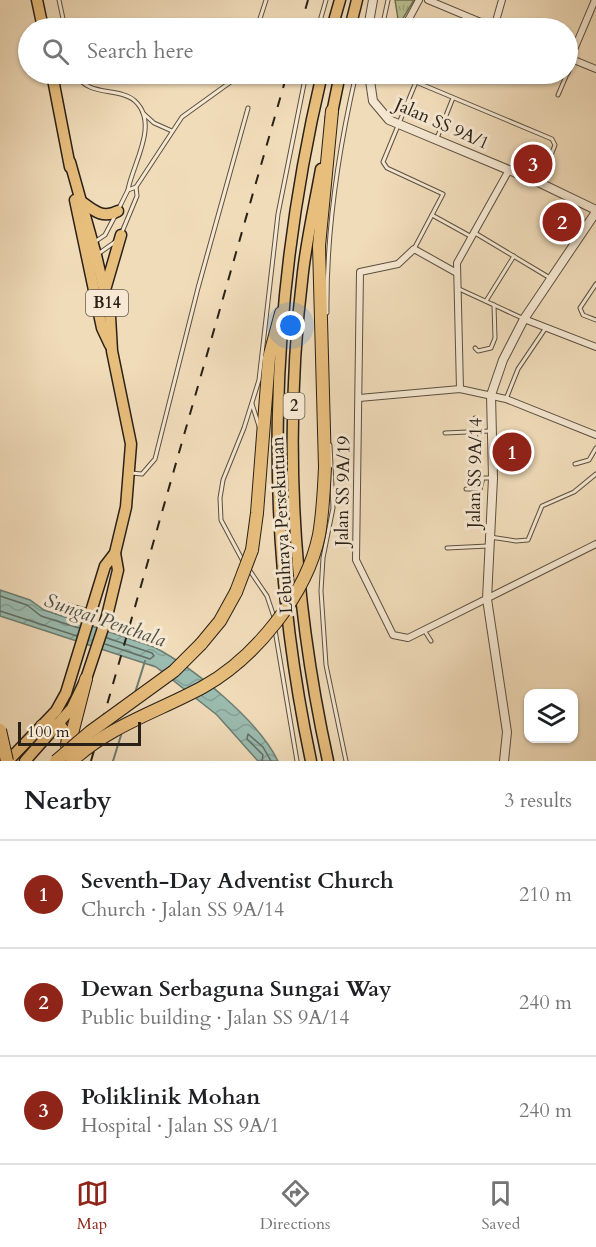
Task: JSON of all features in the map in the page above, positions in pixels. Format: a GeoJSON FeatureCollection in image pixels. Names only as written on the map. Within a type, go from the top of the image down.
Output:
{"type":"FeatureCollection","features":[{"type":"Feature","properties":{"kind":"highway"},"geometry":{"type":"LineString","coordinates":[[65,760],[112,732],[203,687],[236,665],[271,629],[305,572],[318,537],[324,504],[319,246],[332,111]]}},
{"type":"Feature","properties":{"kind":"highway"},"geometry":{"type":"LineString","coordinates":[[65,760],[90,732],[174,671],[220,621],[236,592],[252,550],[269,358],[282,312]]}},
{"type":"Feature","properties":{"kind":"highway"},"geometry":{"type":"LineString","coordinates":[[65,760],[86,679]]}},
{"type":"Feature","properties":{"kind":"highway"},"geometry":{"type":"LineString","coordinates":[[0,725],[0,760]]}},
{"type":"Feature","properties":{"kind":"highway"},"geometry":{"type":"LineString","coordinates":[[42,726],[59,725],[68,737],[65,760]]}},
{"type":"Feature","properties":{"kind":"highway"},"geometry":{"type":"LineString","coordinates":[[0,730],[8,761]]}},
{"type":"Feature","properties":{"kind":"main road"},"geometry":{"type":"LineString","coordinates":[[37,0],[41,18]]}},
{"type":"Feature","properties":{"kind":"main road"},"geometry":{"type":"LineString","coordinates":[[334,18],[339,0]]}},
{"type":"Feature","properties":{"kind":"main road"},"geometry":{"type":"LineString","coordinates":[[352,18],[357,0]]}},
{"type":"Feature","properties":{"kind":"main road","name":"B14"},"geometry":{"type":"LineString","coordinates":[[25,761],[72,708],[86,679],[107,616],[118,570],[115,553],[126,507],[131,444],[112,351],[112,326],[104,291],[88,244],[54,84]]}},
{"type":"Feature","properties":{"kind":"main road","name":"Lebuhraya Persekutuan"},"geometry":{"type":"LineString","coordinates":[[310,761],[297,694],[281,552],[277,387],[282,312],[294,213],[320,84]]}},
{"type":"Feature","properties":{"kind":"main road","name":"Lebuhraya Persekutuan"},"geometry":{"type":"LineString","coordinates":[[328,761],[315,703],[303,622],[296,548],[293,443],[303,271],[338,84]]}},
{"type":"Feature","properties":{"kind":"main road","name":"B14"},"geometry":{"type":"LineString","coordinates":[[70,162],[82,202],[88,244]]}},
{"type":"Feature","properties":{"kind":"main road"},"geometry":{"type":"LineString","coordinates":[[82,202],[96,213],[104,215],[118,211]]}},
{"type":"Feature","properties":{"kind":"main road"},"geometry":{"type":"LineString","coordinates":[[104,291],[121,235]]}},
{"type":"Feature","properties":{"kind":"main road","name":"B14"},"geometry":{"type":"LineString","coordinates":[[92,255],[102,328],[112,351]]}},
{"type":"Feature","properties":{"kind":"main road","name":"B14"},"geometry":{"type":"LineString","coordinates":[[8,761],[56,711],[66,693],[105,566],[115,553]]}},
{"type":"Feature","properties":{"kind":"street"},"geometry":{"type":"LineString","coordinates":[[370,18],[373,0]]}},
{"type":"Feature","properties":{"kind":"street"},"geometry":{"type":"LineString","coordinates":[[409,18],[419,0]]}},
{"type":"Feature","properties":{"kind":"street"},"geometry":{"type":"LineString","coordinates":[[428,0],[471,18]]}},
{"type":"Feature","properties":{"kind":"street"},"geometry":{"type":"LineString","coordinates":[[498,18],[502,0]]}},
{"type":"Feature","properties":{"kind":"street"},"geometry":{"type":"LineString","coordinates":[[578,40],[595,0]]}},
{"type":"Feature","properties":{"kind":"street"},"geometry":{"type":"LineString","coordinates":[[578,62],[596,69]]}},
{"type":"Feature","properties":{"kind":"street","name":"Jalan SS 9A/1"},"geometry":{"type":"LineString","coordinates":[[371,84],[377,108],[389,120],[540,183],[596,211]]}},
{"type":"Feature","properties":{"kind":"street"},"geometry":{"type":"LineString","coordinates":[[460,389],[455,272],[509,170]]}},
{"type":"Feature","properties":{"kind":"street","name":"Jalan SS 9A/14"},"geometry":{"type":"LineString","coordinates":[[504,761],[507,732],[487,599],[493,478],[491,395],[503,360],[524,319],[596,211]]}},
{"type":"Feature","properties":{"kind":"street"},"geometry":{"type":"LineString","coordinates":[[414,249],[455,272]]}},
{"type":"Feature","properties":{"kind":"street","name":"Jalan SS 9A/19"},"geometry":{"type":"LineString","coordinates":[[414,249],[398,264],[360,272],[357,560],[393,634],[408,638],[596,544]]}},
{"type":"Feature","properties":{"kind":"street"},"geometry":{"type":"LineString","coordinates":[[524,319],[596,347]]}},
{"type":"Feature","properties":{"kind":"street"},"geometry":{"type":"LineString","coordinates":[[359,398],[460,389],[506,399],[596,435]]}},
{"type":"Feature","properties":{"kind":"lane"},"geometry":{"type":"LineString","coordinates":[[59,0],[63,18]]}},
{"type":"Feature","properties":{"kind":"lane"},"geometry":{"type":"LineString","coordinates":[[260,18],[266,0]]}},
{"type":"Feature","properties":{"kind":"lane"},"geometry":{"type":"LineString","coordinates":[[321,18],[326,0]]}},
{"type":"Feature","properties":{"kind":"lane"},"geometry":{"type":"LineString","coordinates":[[384,18],[388,0]]}},
{"type":"Feature","properties":{"kind":"lane"},"geometry":{"type":"LineString","coordinates":[[87,84],[128,96],[137,102],[142,112],[154,123],[172,131]]}},
{"type":"Feature","properties":{"kind":"lane"},"geometry":{"type":"LineString","coordinates":[[128,190],[136,187],[182,117],[227,84]]}},
{"type":"Feature","properties":{"kind":"lane"},"geometry":{"type":"LineString","coordinates":[[297,761],[273,609],[256,576],[239,557],[221,520],[220,498],[260,372],[278,214],[304,84]]}},
{"type":"Feature","properties":{"kind":"lane"},"geometry":{"type":"LineString","coordinates":[[346,761],[326,665],[321,591],[323,558],[333,508],[329,431],[327,289],[330,223],[340,149],[354,84]]}},
{"type":"Feature","properties":{"kind":"lane"},"geometry":{"type":"LineString","coordinates":[[414,249],[443,194],[387,168],[384,162],[415,84]]}},
{"type":"Feature","properties":{"kind":"lane"},"geometry":{"type":"LineString","coordinates":[[421,84],[552,140],[555,145],[540,183]]}},
{"type":"Feature","properties":{"kind":"lane"},"geometry":{"type":"LineString","coordinates":[[558,95],[562,84]]}},
{"type":"Feature","properties":{"kind":"lane"},"geometry":{"type":"LineString","coordinates":[[436,140],[453,98]]}},
{"type":"Feature","properties":{"kind":"lane"},"geometry":{"type":"LineString","coordinates":[[129,473],[142,474],[154,459],[248,108]]}},
{"type":"Feature","properties":{"kind":"lane"},"geometry":{"type":"LineString","coordinates":[[88,244],[105,235],[128,190],[130,174],[144,145],[142,112]]}},
{"type":"Feature","properties":{"kind":"lane"},"geometry":{"type":"LineString","coordinates":[[92,255],[110,247],[121,235],[137,195],[136,187]]}},
{"type":"Feature","properties":{"kind":"lane"},"geometry":{"type":"LineString","coordinates":[[432,215],[514,256],[551,279]]}},
{"type":"Feature","properties":{"kind":"lane"},"geometry":{"type":"LineString","coordinates":[[486,301],[514,256]]}},
{"type":"Feature","properties":{"kind":"lane"},"geometry":{"type":"LineString","coordinates":[[596,284],[580,308],[583,315],[596,320]]}},
{"type":"Feature","properties":{"kind":"lane"},"geometry":{"type":"LineString","coordinates":[[456,288],[524,319]]}},
{"type":"Feature","properties":{"kind":"lane"},"geometry":{"type":"LineString","coordinates":[[475,348],[478,351],[491,348],[495,338],[494,305]]}},
{"type":"Feature","properties":{"kind":"lane"},"geometry":{"type":"LineString","coordinates":[[506,399],[518,369],[546,328]]}},
{"type":"Feature","properties":{"kind":"lane"},"geometry":{"type":"LineString","coordinates":[[252,403],[263,436]]}},
{"type":"Feature","properties":{"kind":"lane"},"geometry":{"type":"LineString","coordinates":[[475,418],[476,445]]}},
{"type":"Feature","properties":{"kind":"lane"},"geometry":{"type":"LineString","coordinates":[[324,461],[329,431]]}},
{"type":"Feature","properties":{"kind":"lane"},"geometry":{"type":"LineString","coordinates":[[445,434],[492,431]]}},
{"type":"Feature","properties":{"kind":"lane"},"geometry":{"type":"LineString","coordinates":[[575,464],[589,460],[596,448]]}},
{"type":"Feature","properties":{"kind":"lane"},"geometry":{"type":"LineString","coordinates":[[489,536],[516,541],[528,540],[542,506],[574,492],[596,474]]}},
{"type":"Feature","properties":{"kind":"lane"},"geometry":{"type":"LineString","coordinates":[[476,503],[483,478],[493,478]]}},
{"type":"Feature","properties":{"kind":"lane"},"geometry":{"type":"LineString","coordinates":[[466,489],[480,489]]}},
{"type":"Feature","properties":{"kind":"lane"},"geometry":{"type":"LineString","coordinates":[[447,548],[488,546]]}},
{"type":"Feature","properties":{"kind":"lane"},"geometry":{"type":"LineString","coordinates":[[53,601],[92,612]]}},
{"type":"Feature","properties":{"kind":"lane"},"geometry":{"type":"LineString","coordinates":[[424,630],[430,641]]}},
{"type":"Feature","properties":{"kind":"green space"},"geometry":{"type":"Polygon","coordinates":[[[395,0],[414,0],[403,18],[398,18],[395,0]]]}},
{"type":"Feature","properties":{"kind":"water"},"geometry":{"type":"Polygon","coordinates":[[[0,590],[30,600],[44,610],[154,647],[170,656],[206,681],[241,712],[269,745],[278,761],[258,761],[217,715],[156,667],[0,616],[0,590]]]}},
{"type":"Feature","properties":{"kind":"waterway"},"geometry":{"type":"LineString","coordinates":[[135,693],[145,661]]}},
{"type":"Feature","properties":{"kind":"waterway"},"geometry":{"type":"LineString","coordinates":[[113,761],[122,732]]}},
{"type":"Feature","properties":{"kind":"railway"},"geometry":{"type":"LineString","coordinates":[[303,18],[308,0]]}},
{"type":"Feature","properties":{"kind":"railway"},"geometry":{"type":"LineString","coordinates":[[91,761],[284,84]]}},
{"type":"Feature","properties":{"kind":"place","name":"Poliklinik Mohan"},"geometry":{"type":"Point","coordinates":[533,164]}},
{"type":"Feature","properties":{"kind":"place","name":"Dewan Serbaguna Sungai Way"},"geometry":{"type":"Point","coordinates":[562,222]}},
{"type":"Feature","properties":{"kind":"place","name":"Seventh-Day Adventist Church"},"geometry":{"type":"Point","coordinates":[512,452]}},
{"type":"Feature","properties":{"kind":"water label","name":"Sungai Penchala"},"geometry":{"type":"Point","coordinates":[105,620]}}]}
